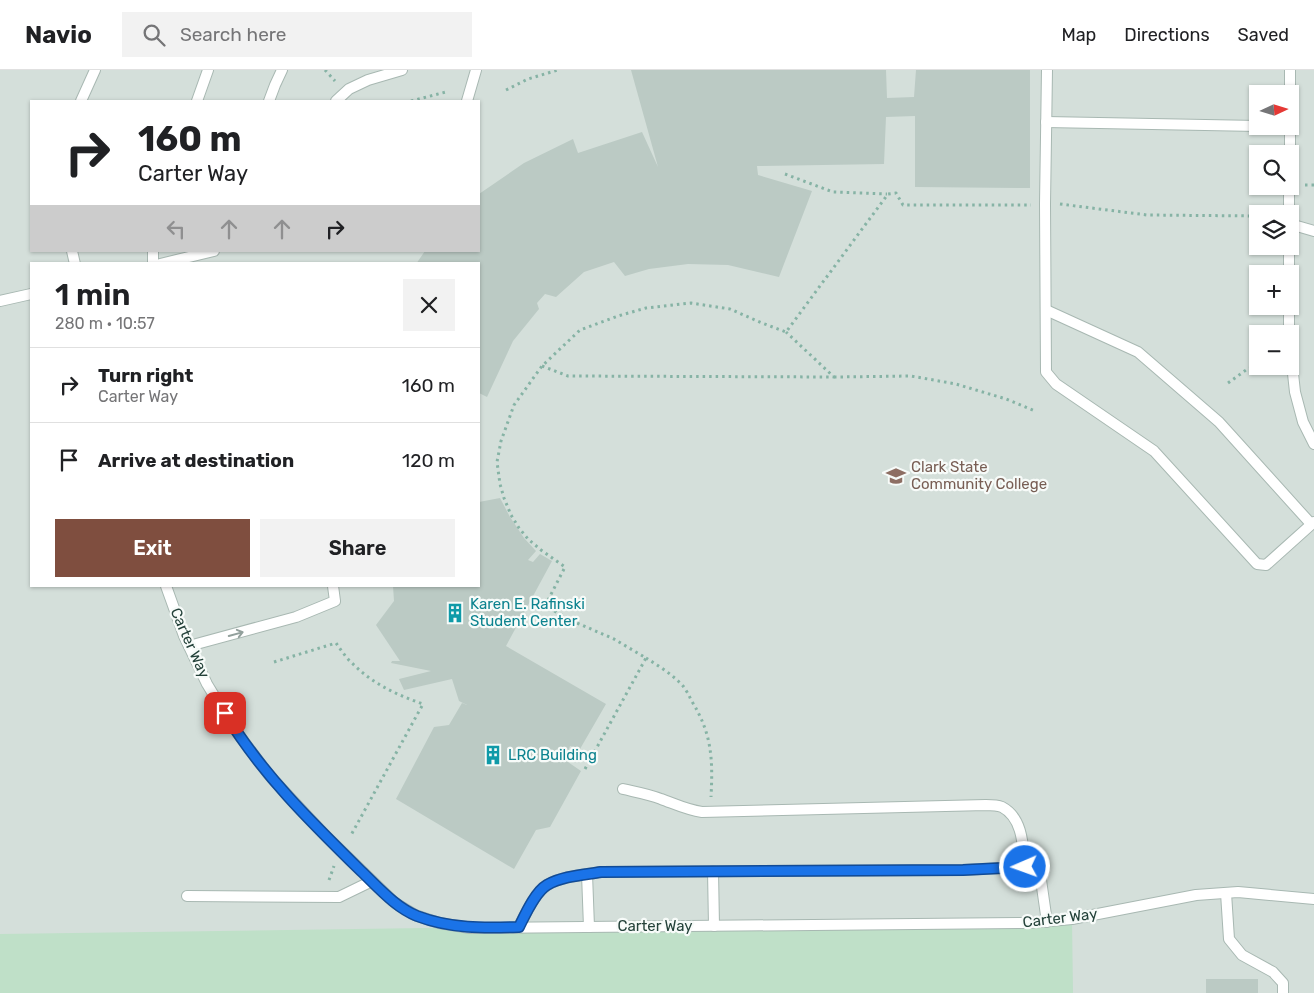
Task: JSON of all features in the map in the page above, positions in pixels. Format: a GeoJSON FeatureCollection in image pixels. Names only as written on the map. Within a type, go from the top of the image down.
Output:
{"type":"FeatureCollection","features":[{"type":"Feature","properties":{"kind":"lane"},"geometry":{"type":"LineString","coordinates":[[82,100],[95,70]]}},
{"type":"Feature","properties":{"kind":"lane"},"geometry":{"type":"LineString","coordinates":[[197,100],[208,70]]}},
{"type":"Feature","properties":{"kind":"lane"},"geometry":{"type":"LineString","coordinates":[[269,100],[274,85],[282,70]]}},
{"type":"Feature","properties":{"kind":"lane"},"geometry":{"type":"LineString","coordinates":[[337,100],[349,88],[402,70]]}},
{"type":"Feature","properties":{"kind":"lane"},"geometry":{"type":"LineString","coordinates":[[467,100],[476,70]]}},
{"type":"Feature","properties":{"kind":"lane"},"geometry":{"type":"LineString","coordinates":[[1046,310],[1138,352],[1219,422],[1313,523],[1266,565],[1257,564],[1154,451],[1056,384],[1046,372],[1045,204],[1047,70]]}},
{"type":"Feature","properties":{"kind":"lane"},"geometry":{"type":"LineString","coordinates":[[1290,70],[1290,85]]}},
{"type":"Feature","properties":{"kind":"lane"},"geometry":{"type":"LineString","coordinates":[[1046,122],[1249,126]]}},
{"type":"Feature","properties":{"kind":"lane"},"geometry":{"type":"LineString","coordinates":[[1299,227],[1314,231]]}},
{"type":"Feature","properties":{"kind":"lane"},"geometry":{"type":"LineString","coordinates":[[168,262],[210,252]]}},
{"type":"Feature","properties":{"kind":"lane"},"geometry":{"type":"LineString","coordinates":[[0,301],[30,294]]}},
{"type":"Feature","properties":{"kind":"lane"},"geometry":{"type":"LineString","coordinates":[[1293,375],[1295,392],[1303,422],[1314,444]]}},
{"type":"Feature","properties":{"kind":"lane","name":"Carter Way"},"geometry":{"type":"LineString","coordinates":[[166,587],[189,646],[207,684],[233,727],[270,774],[325,835],[395,903],[415,915],[438,923],[470,928],[1020,924],[1072,919],[1196,895],[1238,892],[1314,899]]}},
{"type":"Feature","properties":{"kind":"lane"},"geometry":{"type":"LineString","coordinates":[[189,646],[296,617],[335,600],[333,587]]}},
{"type":"Feature","properties":{"kind":"lane"},"geometry":{"type":"LineString","coordinates":[[623,789],[661,799],[682,808],[702,812],[1000,806],[1011,814],[1019,826],[1025,867]]}},
{"type":"Feature","properties":{"kind":"lane"},"geometry":{"type":"LineString","coordinates":[[519,927],[532,901],[546,885],[565,878],[587,874],[713,871],[963,870],[1039,866],[1047,922]]}},
{"type":"Feature","properties":{"kind":"lane"},"geometry":{"type":"LineString","coordinates":[[713,871],[714,926]]}},
{"type":"Feature","properties":{"kind":"lane"},"geometry":{"type":"LineString","coordinates":[[587,874],[589,927]]}},
{"type":"Feature","properties":{"kind":"lane"},"geometry":{"type":"LineString","coordinates":[[187,896],[339,898],[372,881]]}},
{"type":"Feature","properties":{"kind":"lane"},"geometry":{"type":"LineString","coordinates":[[1226,893],[1229,939],[1242,955],[1273,972],[1283,983],[1283,993]]}},
{"type":"Feature","properties":{"kind":"path"},"geometry":{"type":"LineString","coordinates":[[506,90],[528,79],[558,70]]}},
{"type":"Feature","properties":{"kind":"path"},"geometry":{"type":"LineString","coordinates":[[415,100],[446,92]]}},
{"type":"Feature","properties":{"kind":"path"},"geometry":{"type":"LineString","coordinates":[[785,174],[833,192],[896,193],[903,205],[1065,204],[1147,215],[1249,216]]}},
{"type":"Feature","properties":{"kind":"path"},"geometry":{"type":"LineString","coordinates":[[786,332],[888,194]]}},
{"type":"Feature","properties":{"kind":"path"},"geometry":{"type":"LineString","coordinates":[[711,798],[711,748],[697,709],[684,687],[668,673],[614,639],[577,623],[546,606],[565,567],[528,539],[511,515],[500,484],[498,462],[501,442],[514,405],[542,366],[580,330],[646,308],[691,303],[730,308],[786,332],[834,377]]}},
{"type":"Feature","properties":{"kind":"path"},"geometry":{"type":"LineString","coordinates":[[542,366],[568,376],[911,376],[956,384],[1006,399],[1035,411]]}},
{"type":"Feature","properties":{"kind":"path"},"geometry":{"type":"LineString","coordinates":[[1228,383],[1249,368]]}},
{"type":"Feature","properties":{"kind":"path"},"geometry":{"type":"LineString","coordinates":[[274,662],[336,643],[352,663],[376,683],[402,697],[423,704],[341,851],[329,880]]}},
{"type":"Feature","properties":{"kind":"path"},"geometry":{"type":"LineString","coordinates":[[585,769],[646,658]]}},
{"type":"Feature","properties":{"kind":"shaded area","name":"Clark State Community College"},"geometry":{"type":"Polygon","coordinates":[[[0,70],[1314,70],[1314,993],[1067,993],[0,936],[0,70]]]}},
{"type":"Feature","properties":{"kind":"green space"},"geometry":{"type":"Polygon","coordinates":[[[1072,919],[1073,993],[0,993],[0,934],[1072,919]]]}},
{"type":"Feature","properties":{"kind":"building"},"geometry":{"type":"Polygon","coordinates":[[[631,70],[886,70],[887,98],[914,97],[916,70],[1030,70],[1030,188],[915,187],[915,116],[886,117],[884,164],[757,166],[758,175],[812,191],[779,277],[728,265],[688,264],[649,269],[625,276],[614,262],[584,272],[556,297],[545,294],[537,303],[539,309],[513,341],[487,397],[480,394],[480,262],[417,262],[424,252],[480,252],[480,193],[524,163],[573,139],[578,153],[642,132],[658,167],[631,70]]]}},
{"type":"Feature","properties":{"kind":"building","name":"LRC Building"},"geometry":{"type":"Polygon","coordinates":[[[500,498],[524,538],[536,551],[528,560],[533,562],[540,554],[552,561],[506,646],[606,704],[580,749],[570,746],[565,760],[581,771],[550,827],[536,830],[514,869],[396,799],[434,727],[449,725],[462,703],[467,705],[459,701],[452,679],[404,690],[399,679],[431,671],[391,663],[392,661],[400,661],[376,625],[394,601],[393,587],[480,587],[480,502],[500,498]]]}},
{"type":"Feature","properties":{"kind":"building"},"geometry":{"type":"Polygon","coordinates":[[[1206,979],[1258,979],[1258,993],[1206,993],[1206,979]]]}},
{"type":"Feature","properties":{"kind":"place","name":"Clark State Community College"},"geometry":{"type":"Point","coordinates":[896,476]}},
{"type":"Feature","properties":{"kind":"place","name":"Karen E. Rafinski Student Center"},"geometry":{"type":"Point","coordinates":[455,613]}},
{"type":"Feature","properties":{"kind":"place","name":"LRC Building"},"geometry":{"type":"Point","coordinates":[493,755]}},
{"type":"Feature","properties":{"kind":"route"},"geometry":{"type":"LineString","coordinates":[[225,713],[233,727],[270,774],[325,835],[395,903],[415,915],[438,923],[470,928],[519,927],[532,901],[546,885],[565,878],[601,872],[963,870],[1025,867]]}}]}
